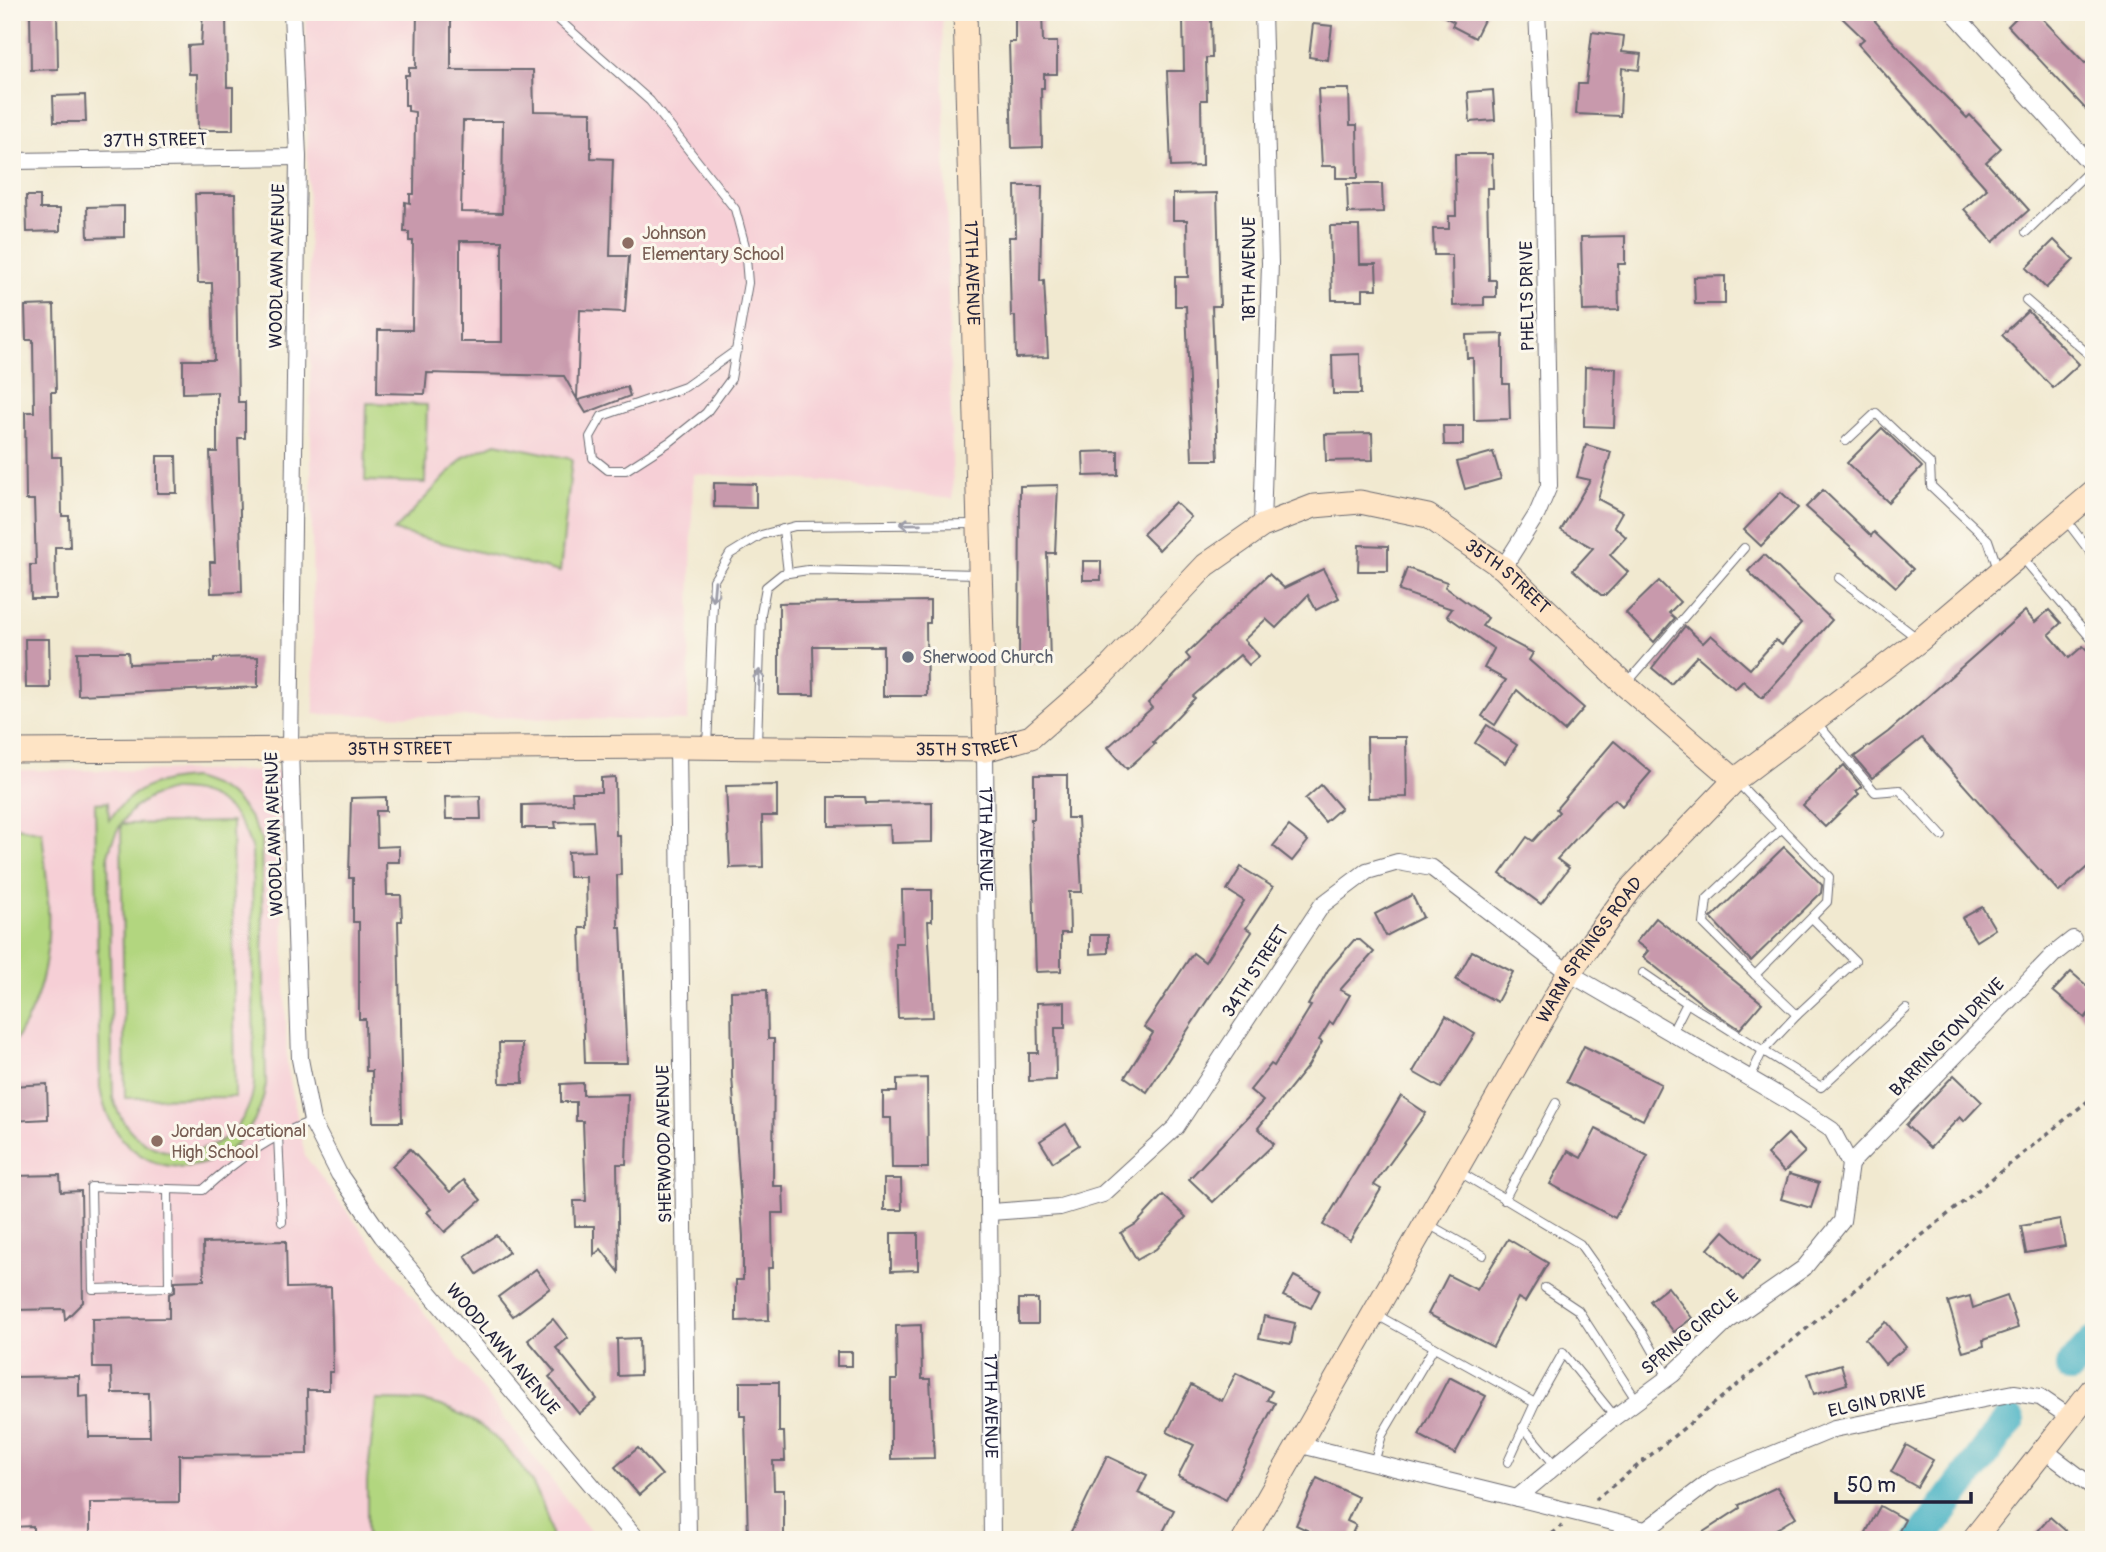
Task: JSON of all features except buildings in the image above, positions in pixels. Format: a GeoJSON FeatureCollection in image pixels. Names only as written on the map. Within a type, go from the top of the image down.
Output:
{"type":"FeatureCollection","features":[{"type":"Feature","properties":{"kind":"street","name":"WOODLAWN AVENUE"},"geometry":{"type":"LineString","coordinates":[[292,12],[298,158],[290,749],[300,1059],[312,1121],[339,1174],[382,1236],[638,1540]]}},
{"type":"Feature","properties":{"kind":"street","name":"17TH AVENUE"},"geometry":{"type":"LineString","coordinates":[[965,12],[985,750],[992,1540]]}},
{"type":"Feature","properties":{"kind":"street","name":"18TH AVENUE"},"geometry":{"type":"LineString","coordinates":[[1262,526],[1270,262],[1263,12]]}},
{"type":"Feature","properties":{"kind":"street","name":"PHELTS DRIVE"},"geometry":{"type":"LineString","coordinates":[[1503,568],[1537,514],[1549,486],[1543,136],[1537,12]]}},
{"type":"Feature","properties":{"kind":"street"},"geometry":{"type":"LineString","coordinates":[[1954,12],[2093,167]]}},
{"type":"Feature","properties":{"kind":"street","name":"37TH STREET"},"geometry":{"type":"LineString","coordinates":[[12,160],[298,158]]}},
{"type":"Feature","properties":{"kind":"street","name":"WARM SPRINGS ROAD"},"geometry":{"type":"LineString","coordinates":[[1244,1540],[1569,973],[1633,886],[1735,780],[1920,640],[2094,492]]}},
{"type":"Feature","properties":{"kind":"street","name":"35TH STREET"},"geometry":{"type":"LineString","coordinates":[[12,751],[678,747],[985,750],[1031,737],[1103,674],[1206,565],[1262,526],[1314,506],[1360,502],[1428,516],[1503,568],[1625,685],[1735,780]]}},
{"type":"Feature","properties":{"kind":"street","name":"SHERWOOD AVENUE"},"geometry":{"type":"LineString","coordinates":[[678,747],[688,1540]]}},
{"type":"Feature","properties":{"kind":"street","name":"34TH STREET"},"geometry":{"type":"LineString","coordinates":[[990,1212],[1060,1207],[1103,1194],[1145,1159],[1176,1127],[1322,905],[1367,871],[1398,862],[1432,868],[1569,973]]}},
{"type":"Feature","properties":{"kind":"street","name":"BARRINGTON DRIVE"},"geometry":{"type":"LineString","coordinates":[[1850,1164],[2054,954],[2073,939]]}},
{"type":"Feature","properties":{"kind":"street"},"geometry":{"type":"LineString","coordinates":[[1569,973],[1750,1078],[1832,1130],[1850,1164]]}},
{"type":"Feature","properties":{"kind":"street","name":"SPRING CIRCLE"},"geometry":{"type":"LineString","coordinates":[[1517,1498],[1668,1377],[1728,1321],[1804,1268],[1842,1221],[1850,1164]]}},
{"type":"Feature","properties":{"kind":"street"},"geometry":{"type":"LineString","coordinates":[[1973,1540],[2068,1416],[2094,1387]]}},
{"type":"Feature","properties":{"kind":"street","name":"ELGIN DRIVE"},"geometry":{"type":"LineString","coordinates":[[1639,1535],[1713,1479],[1834,1429],[2014,1393],[2040,1397],[2068,1416]]}},
{"type":"Feature","properties":{"kind":"street"},"geometry":{"type":"LineString","coordinates":[[1297,1444],[1578,1514],[1639,1535]]}},
{"type":"Feature","properties":{"kind":"street"},"geometry":{"type":"LineString","coordinates":[[2044,1450],[2094,1488]]}},
{"type":"Feature","properties":{"kind":"lane"},"geometry":{"type":"LineString","coordinates":[[550,12],[650,101],[735,209],[745,246],[748,283],[738,349],[731,379],[706,413],[671,441],[626,470],[608,470],[593,458],[590,437],[602,416],[685,387],[738,349]]}},
{"type":"Feature","properties":{"kind":"lane"},"geometry":{"type":"LineString","coordinates":[[2026,232],[2093,167]]}},
{"type":"Feature","properties":{"kind":"lane"},"geometry":{"type":"LineString","coordinates":[[2026,300],[2094,359]]}},
{"type":"Feature","properties":{"kind":"lane"},"geometry":{"type":"LineString","coordinates":[[1846,441],[1876,413],[1930,464],[1931,486],[1988,540],[1999,572]]}},
{"type":"Feature","properties":{"kind":"lane"},"geometry":{"type":"LineString","coordinates":[[2065,517],[2094,557]]}},
{"type":"Feature","properties":{"kind":"lane"},"geometry":{"type":"LineString","coordinates":[[707,748],[714,580],[730,554],[761,535],[795,526],[978,523]]}},
{"type":"Feature","properties":{"kind":"lane"},"geometry":{"type":"LineString","coordinates":[[783,529],[789,573]]}},
{"type":"Feature","properties":{"kind":"lane"},"geometry":{"type":"LineString","coordinates":[[1625,685],[1744,548]]}},
{"type":"Feature","properties":{"kind":"lane"},"geometry":{"type":"LineString","coordinates":[[2019,555],[2094,642]]}},
{"type":"Feature","properties":{"kind":"lane"},"geometry":{"type":"LineString","coordinates":[[757,748],[761,614],[766,587],[782,574],[808,570],[980,574]]}},
{"type":"Feature","properties":{"kind":"lane"},"geometry":{"type":"LineString","coordinates":[[1839,578],[1920,640]]}},
{"type":"Feature","properties":{"kind":"lane"},"geometry":{"type":"LineString","coordinates":[[1815,720],[1875,792],[1900,790],[1942,835]]}},
{"type":"Feature","properties":{"kind":"lane"},"geometry":{"type":"LineString","coordinates":[[1735,780],[1829,877],[1828,902],[1755,975]]}},
{"type":"Feature","properties":{"kind":"lane"},"geometry":{"type":"LineString","coordinates":[[1782,828],[1707,899],[1704,924],[1797,1015]]}},
{"type":"Feature","properties":{"kind":"lane"},"geometry":{"type":"LineString","coordinates":[[1750,1078],[1762,1052],[1855,961],[1813,919]]}},
{"type":"Feature","properties":{"kind":"lane"},"geometry":{"type":"LineString","coordinates":[[1643,973],[1762,1052],[1821,1087],[1906,1009]]}},
{"type":"Feature","properties":{"kind":"lane"},"geometry":{"type":"LineString","coordinates":[[1672,1032],[1687,1003]]}},
{"type":"Feature","properties":{"kind":"lane"},"geometry":{"type":"LineString","coordinates":[[1504,1200],[1556,1103]]}},
{"type":"Feature","properties":{"kind":"lane"},"geometry":{"type":"LineString","coordinates":[[168,1189],[169,1287],[93,1289],[91,1187],[168,1189],[202,1190],[239,1158],[278,1135],[312,1121]]}},
{"type":"Feature","properties":{"kind":"lane"},"geometry":{"type":"LineString","coordinates":[[278,1135],[282,1222]]}},
{"type":"Feature","properties":{"kind":"lane"},"geometry":{"type":"LineString","coordinates":[[1455,1170],[1580,1244],[1643,1333],[1668,1377]]}},
{"type":"Feature","properties":{"kind":"lane"},"geometry":{"type":"LineString","coordinates":[[1425,1222],[1483,1255]]}},
{"type":"Feature","properties":{"kind":"lane"},"geometry":{"type":"LineString","coordinates":[[1545,1288],[1578,1310],[1637,1401]]}},
{"type":"Feature","properties":{"kind":"lane"},"geometry":{"type":"LineString","coordinates":[[1373,1313],[1535,1403]]}},
{"type":"Feature","properties":{"kind":"lane"},"geometry":{"type":"LineString","coordinates":[[1374,1463],[1382,1435],[1434,1347]]}},
{"type":"Feature","properties":{"kind":"lane"},"geometry":{"type":"LineString","coordinates":[[1508,1462],[1535,1403],[1563,1353],[1615,1417]]}},
{"type":"Feature","properties":{"kind":"lane"},"geometry":{"type":"LineString","coordinates":[[1523,1427],[1555,1465]]}},
{"type":"Feature","properties":{"kind":"path"},"geometry":{"type":"LineString","coordinates":[[1544,1540],[2094,1096]]}},
{"type":"Feature","properties":{"kind":"shaded area","name":"Johnson Elementary School"},"geometry":{"type":"Polygon","coordinates":[[[306,12],[942,12],[953,499],[823,481],[693,474],[688,721],[314,714],[306,12]]]}},
{"type":"Feature","properties":{"kind":"shaded area","name":"Jordan Vocational High School"},"geometry":{"type":"Polygon","coordinates":[[[12,770],[280,771],[287,1065],[305,1156],[597,1540],[12,1540],[12,770]]]}},
{"type":"Feature","properties":{"kind":"green space"},"geometry":{"type":"Polygon","coordinates":[[[367,403],[427,405],[425,483],[365,481],[367,403]]]}},
{"type":"Feature","properties":{"kind":"green space"},"geometry":{"type":"Polygon","coordinates":[[[496,443],[572,459],[560,572],[394,531],[464,457],[496,443]]]}},
{"type":"Feature","properties":{"kind":"green space"},"geometry":{"type":"Polygon","coordinates":[[[192,778],[217,787],[235,799],[249,816],[261,839],[266,1084],[255,1119],[236,1145],[211,1161],[184,1167],[156,1163],[132,1148],[112,1123],[100,1088],[95,803],[108,802],[109,820],[117,809],[144,788],[166,781],[192,778]],[[172,790],[138,805],[117,831],[108,855],[113,1098],[126,1125],[144,1142],[166,1151],[190,1152],[212,1145],[232,1132],[247,1111],[254,1084],[252,850],[247,836],[232,813],[212,798],[172,790]]]}},
{"type":"Feature","properties":{"kind":"green space"},"geometry":{"type":"Polygon","coordinates":[[[232,822],[235,1097],[125,1098],[121,824],[232,822]]]}},
{"type":"Feature","properties":{"kind":"green space"},"geometry":{"type":"Polygon","coordinates":[[[12,826],[42,832],[48,942],[38,995],[12,1045],[12,826]]]}},
{"type":"Feature","properties":{"kind":"green space"},"geometry":{"type":"Polygon","coordinates":[[[376,1400],[430,1403],[474,1422],[493,1436],[526,1473],[538,1494],[552,1540],[367,1540],[367,1481],[376,1400]]]}},
{"type":"Feature","properties":{"kind":"waterway"},"geometry":{"type":"LineString","coordinates":[[2071,1367],[2094,1342]]}},
{"type":"Feature","properties":{"kind":"waterway"},"geometry":{"type":"LineString","coordinates":[[1920,1540],[2009,1420]]}},
{"type":"Feature","properties":{"kind":"place","name":"Johnson Elementary School"},"geometry":{"type":"Point","coordinates":[628,243]}},
{"type":"Feature","properties":{"kind":"place","name":"Sherwood Church"},"geometry":{"type":"Point","coordinates":[908,657]}},
{"type":"Feature","properties":{"kind":"place","name":"Jordan Vocational High School"},"geometry":{"type":"Point","coordinates":[157,1141]}}]}
